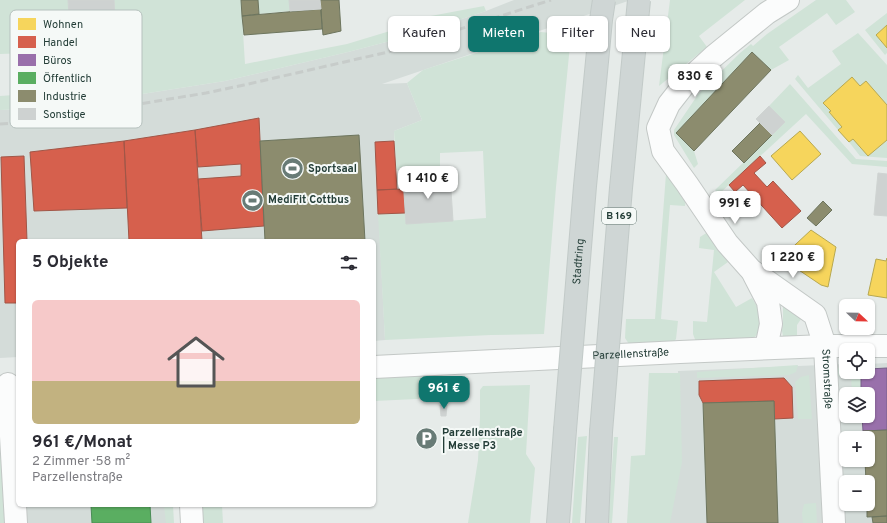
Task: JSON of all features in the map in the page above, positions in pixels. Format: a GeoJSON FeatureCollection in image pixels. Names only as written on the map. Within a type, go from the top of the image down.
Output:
{"type":"FeatureCollection","features":[{"type":"Feature","properties":{"kind":"main road","name":"Stadtring"},"geometry":{"type":"LineString","coordinates":[[558,523],[585,186],[604,0]]}},
{"type":"Feature","properties":{"kind":"main road","name":"B 169"},"geometry":{"type":"LineString","coordinates":[[597,523],[602,432],[620,195],[639,0]]}},
{"type":"Feature","properties":{"kind":"street","name":"Stromstraße"},"geometry":{"type":"LineString","coordinates":[[788,0],[767,13],[714,56],[687,82],[669,104],[658,128],[663,151],[727,244],[751,270],[815,315],[825,346],[834,523]]}},
{"type":"Feature","properties":{"kind":"street","name":"Stromstraße"},"geometry":{"type":"LineString","coordinates":[[751,270],[768,302],[771,324],[766,348]]}},
{"type":"Feature","properties":{"kind":"street","name":"Parzellenstraße"},"geometry":{"type":"LineString","coordinates":[[376,367],[766,348],[887,346]]}},
{"type":"Feature","properties":{"kind":"street"},"geometry":{"type":"LineString","coordinates":[[9,384],[16,523]]}},
{"type":"Feature","properties":{"kind":"street"},"geometry":{"type":"LineString","coordinates":[[191,507],[192,523]]}},
{"type":"Feature","properties":{"kind":"shaded area"},"geometry":{"type":"Polygon","coordinates":[[[514,0],[631,0],[584,16],[547,16],[547,28],[539,31],[539,16],[471,16],[514,0]]]}},
{"type":"Feature","properties":{"kind":"shaded area"},"geometry":{"type":"Polygon","coordinates":[[[468,17],[468,52],[477,52],[382,84],[407,83],[422,120],[394,131],[394,141],[375,142],[385,340],[376,341],[376,239],[16,239],[16,357],[0,358],[0,110],[10,110],[10,128],[142,128],[142,94],[225,81],[388,42],[388,52],[460,52],[460,20],[468,17]]]}},
{"type":"Feature","properties":{"kind":"shaded area"},"geometry":{"type":"Polygon","coordinates":[[[887,363],[887,523],[667,523],[680,463],[678,371],[839,364],[839,379],[875,379],[875,364],[887,363]]]}},
{"type":"Feature","properties":{"kind":"shaded area"},"geometry":{"type":"Polygon","coordinates":[[[21,507],[168,507],[169,523],[22,523],[21,507]]]}},
{"type":"Feature","properties":{"kind":"green space"},"geometry":{"type":"Polygon","coordinates":[[[0,0],[68,0],[69,10],[10,10],[10,54],[0,54],[0,0]]]}},
{"type":"Feature","properties":{"kind":"green space"},"geometry":{"type":"Polygon","coordinates":[[[114,0],[241,0],[245,64],[347,44],[388,32],[388,42],[225,81],[142,94],[142,10],[115,10],[114,0]]]}},
{"type":"Feature","properties":{"kind":"green space"},"geometry":{"type":"Polygon","coordinates":[[[258,0],[289,0],[290,11],[259,14],[258,0]]]}},
{"type":"Feature","properties":{"kind":"green space"},"geometry":{"type":"Polygon","coordinates":[[[670,0],[745,0],[699,36],[707,47],[659,86],[663,52],[670,52],[670,16],[668,16],[670,0]]]}},
{"type":"Feature","properties":{"kind":"green space"},"geometry":{"type":"Polygon","coordinates":[[[816,0],[846,0],[855,12],[836,25],[827,13],[779,47],[789,60],[771,70],[752,52],[676,133],[694,151],[698,164],[694,168],[674,135],[674,130],[699,93],[751,44],[753,46],[767,34],[816,0]]]}},
{"type":"Feature","properties":{"kind":"green space"},"geometry":{"type":"Polygon","coordinates":[[[484,6],[486,11],[460,20],[460,16],[431,16],[484,6]]]}},
{"type":"Feature","properties":{"kind":"green space"},"geometry":{"type":"Polygon","coordinates":[[[887,13],[887,25],[876,35],[887,48],[887,53],[885,55],[865,30],[887,13]]]}},
{"type":"Feature","properties":{"kind":"green space"},"geometry":{"type":"Polygon","coordinates":[[[539,33],[547,33],[547,52],[569,52],[544,334],[385,340],[378,214],[405,213],[406,224],[486,218],[483,151],[440,153],[440,168],[396,170],[394,131],[422,120],[407,83],[423,70],[479,52],[539,52],[539,33]]]}},
{"type":"Feature","properties":{"kind":"green space"},"geometry":{"type":"Polygon","coordinates":[[[858,33],[887,65],[887,105],[860,86],[852,77],[824,103],[831,111],[829,113],[842,127],[838,130],[795,79],[798,75],[808,88],[841,64],[832,51],[858,33]]]}},
{"type":"Feature","properties":{"kind":"green space"},"geometry":{"type":"Polygon","coordinates":[[[790,84],[856,159],[887,161],[887,167],[852,164],[806,114],[719,194],[715,190],[785,122],[769,106],[790,84]]]}},
{"type":"Feature","properties":{"kind":"green space"},"geometry":{"type":"Polygon","coordinates":[[[10,95],[10,110],[0,110],[0,96],[10,95]]]}},
{"type":"Feature","properties":{"kind":"green space"},"geometry":{"type":"Polygon","coordinates":[[[853,139],[868,156],[887,140],[887,158],[860,156],[849,142],[853,139]]]}},
{"type":"Feature","properties":{"kind":"green space"},"geometry":{"type":"Polygon","coordinates":[[[666,174],[686,197],[685,206],[670,205],[661,319],[678,321],[676,339],[673,343],[629,344],[625,338],[626,319],[655,319],[666,174]]]}},
{"type":"Feature","properties":{"kind":"green space"},"geometry":{"type":"Polygon","coordinates":[[[708,232],[728,262],[714,272],[736,307],[752,298],[762,315],[759,332],[753,339],[696,342],[693,334],[693,321],[707,322],[714,250],[699,248],[700,237],[708,232]]]}},
{"type":"Feature","properties":{"kind":"green space"},"geometry":{"type":"Polygon","coordinates":[[[785,306],[800,313],[801,319],[797,325],[797,336],[788,338],[783,336],[783,307],[785,306]]]}},
{"type":"Feature","properties":{"kind":"green space"},"geometry":{"type":"Polygon","coordinates":[[[798,365],[796,372],[789,375],[697,378],[697,372],[798,365]]]}},
{"type":"Feature","properties":{"kind":"green space"},"geometry":{"type":"Polygon","coordinates":[[[649,373],[680,373],[682,462],[670,523],[627,523],[631,456],[645,455],[649,373]]]}},
{"type":"Feature","properties":{"kind":"green space"},"geometry":{"type":"Polygon","coordinates":[[[440,374],[454,383],[460,397],[376,401],[376,377],[440,374]]]}},
{"type":"Feature","properties":{"kind":"green space"},"geometry":{"type":"Polygon","coordinates":[[[809,375],[812,419],[798,419],[795,382],[801,377],[809,375]]]}},
{"type":"Feature","properties":{"kind":"green space"},"geometry":{"type":"Polygon","coordinates":[[[851,379],[861,379],[861,387],[852,387],[851,379]]]}},
{"type":"Feature","properties":{"kind":"green space"},"geometry":{"type":"Polygon","coordinates":[[[530,385],[526,454],[535,468],[530,523],[468,523],[478,460],[480,390],[483,386],[530,385]]]}},
{"type":"Feature","properties":{"kind":"green space"},"geometry":{"type":"Polygon","coordinates":[[[0,408],[10,523],[0,523],[0,408]]]}},
{"type":"Feature","properties":{"kind":"green space"},"geometry":{"type":"Polygon","coordinates":[[[587,436],[580,523],[572,523],[578,437],[587,436]]]}},
{"type":"Feature","properties":{"kind":"green space"},"geometry":{"type":"Polygon","coordinates":[[[614,437],[618,437],[612,523],[608,523],[614,437]]]}},
{"type":"Feature","properties":{"kind":"green space"},"geometry":{"type":"Polygon","coordinates":[[[816,503],[817,523],[803,523],[802,513],[804,504],[816,503]]]}},
{"type":"Feature","properties":{"kind":"green space"},"geometry":{"type":"Polygon","coordinates":[[[164,507],[173,507],[174,523],[166,523],[164,507]]]}},
{"type":"Feature","properties":{"kind":"green space"},"geometry":{"type":"Polygon","coordinates":[[[202,507],[222,507],[223,523],[203,523],[202,507]]]}},
{"type":"Feature","properties":{"kind":"building: Wohnen"},"geometry":{"type":"Polygon","coordinates":[[[887,25],[887,48],[876,35],[887,25]]]}},
{"type":"Feature","properties":{"kind":"building: Wohnen"},"geometry":{"type":"Polygon","coordinates":[[[852,77],[860,86],[866,81],[887,105],[887,140],[868,156],[853,139],[849,142],[838,130],[842,127],[829,112],[831,111],[823,103],[852,77]]]}},
{"type":"Feature","properties":{"kind":"building: Wohnen"},"geometry":{"type":"Polygon","coordinates":[[[800,131],[821,154],[792,180],[771,156],[800,131]]]}},
{"type":"Feature","properties":{"kind":"building: Wohnen"},"geometry":{"type":"Polygon","coordinates":[[[811,230],[836,247],[828,287],[821,285],[781,258],[811,230]]]}},
{"type":"Feature","properties":{"kind":"building: Wohnen"},"geometry":{"type":"Polygon","coordinates":[[[887,258],[887,298],[868,295],[876,259],[886,261],[887,258]]]}},
{"type":"Feature","properties":{"kind":"building: Handel"},"geometry":{"type":"Polygon","coordinates":[[[259,118],[264,226],[202,231],[198,179],[241,176],[241,164],[198,167],[195,130],[259,118]]]}},
{"type":"Feature","properties":{"kind":"building: Handel"},"geometry":{"type":"Polygon","coordinates":[[[195,130],[202,239],[129,239],[124,141],[195,130]]]}},
{"type":"Feature","properties":{"kind":"building: Handel"},"geometry":{"type":"Polygon","coordinates":[[[124,141],[127,208],[34,211],[30,152],[124,141]]]}},
{"type":"Feature","properties":{"kind":"building: Handel"},"geometry":{"type":"Polygon","coordinates":[[[394,141],[397,189],[377,190],[375,142],[394,141]]]}},
{"type":"Feature","properties":{"kind":"building: Handel"},"geometry":{"type":"Polygon","coordinates":[[[24,156],[27,239],[16,239],[16,303],[5,303],[1,157],[24,156]]]}},
{"type":"Feature","properties":{"kind":"building: Handel"},"geometry":{"type":"Polygon","coordinates":[[[760,156],[766,163],[754,173],[767,187],[773,181],[801,211],[782,228],[743,185],[735,192],[729,185],[760,156]]]}},
{"type":"Feature","properties":{"kind":"building: Handel"},"geometry":{"type":"Polygon","coordinates":[[[404,189],[405,213],[378,214],[377,190],[404,189]]]}},
{"type":"Feature","properties":{"kind":"building: Handel"},"geometry":{"type":"Polygon","coordinates":[[[784,378],[792,387],[793,418],[774,419],[774,401],[703,403],[699,395],[699,381],[784,378]]]}},
{"type":"Feature","properties":{"kind":"building: Büros"},"geometry":{"type":"Polygon","coordinates":[[[887,368],[887,430],[863,431],[862,423],[875,423],[875,387],[861,387],[861,379],[875,379],[875,369],[887,368]]]}},
{"type":"Feature","properties":{"kind":"building: Öffentlich"},"geometry":{"type":"Polygon","coordinates":[[[91,507],[150,507],[151,523],[92,523],[91,507]]]}},
{"type":"Feature","properties":{"kind":"building: Industrie"},"geometry":{"type":"Polygon","coordinates":[[[241,0],[258,0],[259,14],[242,16],[241,0]]]}},
{"type":"Feature","properties":{"kind":"building: Industrie"},"geometry":{"type":"Polygon","coordinates":[[[320,0],[339,0],[341,31],[323,35],[320,0]]]}},
{"type":"Feature","properties":{"kind":"building: Industrie"},"geometry":{"type":"Polygon","coordinates":[[[321,9],[322,29],[244,35],[242,16],[321,9]]]}},
{"type":"Feature","properties":{"kind":"building: Industrie"},"geometry":{"type":"Polygon","coordinates":[[[752,52],[771,70],[694,151],[676,133],[752,52]]]}},
{"type":"Feature","properties":{"kind":"building: Industrie"},"geometry":{"type":"Polygon","coordinates":[[[760,123],[772,135],[744,163],[732,151],[760,123]]]}},
{"type":"Feature","properties":{"kind":"building: Industrie"},"geometry":{"type":"Polygon","coordinates":[[[359,135],[365,239],[265,239],[260,141],[359,135]]]}},
{"type":"Feature","properties":{"kind":"building: Industrie"},"geometry":{"type":"Polygon","coordinates":[[[823,201],[832,210],[816,226],[807,218],[823,201]]]}},
{"type":"Feature","properties":{"kind":"building: Industrie"},"geometry":{"type":"Polygon","coordinates":[[[774,401],[778,523],[707,523],[703,403],[774,401]]]}},
{"type":"Feature","properties":{"kind":"building: Industrie"},"geometry":{"type":"Polygon","coordinates":[[[887,430],[887,516],[867,517],[867,511],[875,511],[875,475],[866,475],[865,467],[875,467],[875,431],[863,431],[887,430]]]}},
{"type":"Feature","properties":{"kind":"building: Industrie"},"geometry":{"type":"Polygon","coordinates":[[[887,516],[887,523],[873,523],[872,517],[887,516]]]}},
{"type":"Feature","properties":{"kind":"building: Sonstige"},"geometry":{"type":"Polygon","coordinates":[[[68,0],[114,0],[115,10],[69,10],[68,0]]]}},
{"type":"Feature","properties":{"kind":"building: Sonstige"},"geometry":{"type":"Polygon","coordinates":[[[289,0],[320,0],[321,9],[290,11],[289,0]]]}},
{"type":"Feature","properties":{"kind":"building: Sonstige"},"geometry":{"type":"Polygon","coordinates":[[[769,106],[785,122],[772,135],[756,119],[769,106]]]}},
{"type":"Feature","properties":{"kind":"building: Sonstige"},"geometry":{"type":"Polygon","coordinates":[[[878,173],[887,174],[887,216],[874,215],[878,173]]]}},
{"type":"Feature","properties":{"kind":"building: Sonstige"},"geometry":{"type":"Polygon","coordinates":[[[450,175],[453,221],[406,224],[403,178],[450,175]]]}},
{"type":"Feature","properties":{"kind":"building: Sonstige"},"geometry":{"type":"Polygon","coordinates":[[[440,405],[447,405],[446,416],[441,416],[440,405]]]}},
{"type":"Feature","properties":{"kind":"railway"},"geometry":{"type":"LineString","coordinates":[[142,104],[206,93],[388,52],[551,0]]}},
{"type":"Feature","properties":{"kind":"railway"},"geometry":{"type":"LineString","coordinates":[[0,124],[10,123]]}},
{"type":"Feature","properties":{"kind":"place","name":"Sportsaal"},"geometry":{"type":"Point","coordinates":[292,169]}},
{"type":"Feature","properties":{"kind":"place","name":"MediFit Cottbus"},"geometry":{"type":"Point","coordinates":[253,200]}},
{"type":"Feature","properties":{"kind":"place","name":"Parzellenstraße | Messe P3"},"geometry":{"type":"Point","coordinates":[427,439]}}]}
